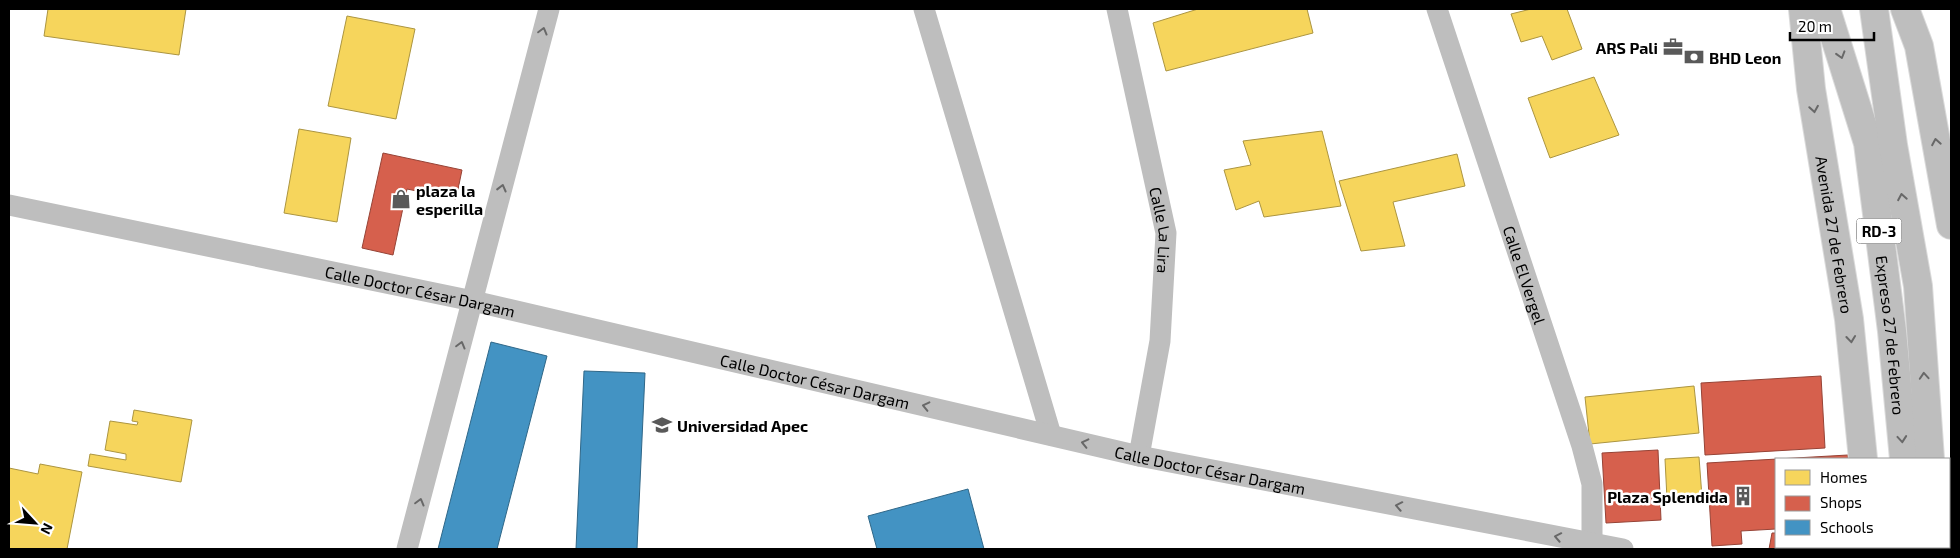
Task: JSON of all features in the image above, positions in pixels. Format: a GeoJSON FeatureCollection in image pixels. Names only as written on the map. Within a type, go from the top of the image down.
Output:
{"type":"FeatureCollection","features":[{"type":"Feature","properties":{"kind":"main road","name":"Avenida 27 de Febrero"},"geometry":{"type":"LineString","coordinates":[[1803,9],[1811,89],[1849,319],[1863,458]]}},
{"type":"Feature","properties":{"kind":"main road","name":"Expreso 27 de Febrero"},"geometry":{"type":"LineString","coordinates":[[1826,9],[1868,143],[1892,330],[1904,458]]}},
{"type":"Feature","properties":{"kind":"main road","name":"Expreso 27 de Febrero"},"geometry":{"type":"LineString","coordinates":[[1874,9],[1893,146],[1918,286],[1930,458]]}},
{"type":"Feature","properties":{"kind":"main road"},"geometry":{"type":"LineString","coordinates":[[1905,9],[1919,46],[1951,225]]}},
{"type":"Feature","properties":{"kind":"street"},"geometry":{"type":"LineString","coordinates":[[407,549],[549,9]]}},
{"type":"Feature","properties":{"kind":"street"},"geometry":{"type":"LineString","coordinates":[[924,9],[1051,435]]}},
{"type":"Feature","properties":{"kind":"street","name":"Calle La Lira"},"geometry":{"type":"LineString","coordinates":[[1117,9],[1166,233],[1160,341],[1139,456]]}},
{"type":"Feature","properties":{"kind":"street","name":"Calle El Vergel"},"geometry":{"type":"LineString","coordinates":[[1437,9],[1582,446],[1592,484],[1592,543]]}},
{"type":"Feature","properties":{"kind":"street","name":"Calle Doctor César Dargam"},"geometry":{"type":"LineString","coordinates":[[9,205],[473,301],[1139,456],[1623,549]]}},
{"type":"Feature","properties":{"kind":"building: Homes"},"geometry":{"type":"Polygon","coordinates":[[[48,9],[186,9],[179,55],[44,36],[48,9]]]}},
{"type":"Feature","properties":{"kind":"building: Homes"},"geometry":{"type":"Polygon","coordinates":[[[1198,9],[1307,9],[1313,33],[1166,71],[1153,23],[1198,9]]]}},
{"type":"Feature","properties":{"kind":"building: Homes"},"geometry":{"type":"Polygon","coordinates":[[[1531,9],[1567,9],[1582,49],[1552,60],[1542,36],[1521,42],[1511,14],[1531,9]]]}},
{"type":"Feature","properties":{"kind":"building: Homes"},"geometry":{"type":"Polygon","coordinates":[[[347,16],[415,29],[396,119],[328,106],[347,16]]]}},
{"type":"Feature","properties":{"kind":"building: Homes"},"geometry":{"type":"Polygon","coordinates":[[[1594,77],[1619,135],[1550,158],[1528,98],[1594,77]]]}},
{"type":"Feature","properties":{"kind":"building: Homes"},"geometry":{"type":"Polygon","coordinates":[[[299,129],[351,138],[337,222],[284,213],[299,129]]]}},
{"type":"Feature","properties":{"kind":"building: Homes"},"geometry":{"type":"Polygon","coordinates":[[[1322,131],[1341,206],[1264,217],[1259,201],[1236,210],[1224,170],[1251,165],[1243,141],[1322,131]]]}},
{"type":"Feature","properties":{"kind":"building: Homes"},"geometry":{"type":"Polygon","coordinates":[[[1457,154],[1465,186],[1393,202],[1405,246],[1361,251],[1339,181],[1457,154]]]}},
{"type":"Feature","properties":{"kind":"building: Homes"},"geometry":{"type":"Polygon","coordinates":[[[1694,386],[1699,433],[1590,444],[1585,397],[1694,386]]]}},
{"type":"Feature","properties":{"kind":"building: Homes"},"geometry":{"type":"Polygon","coordinates":[[[134,410],[192,420],[181,482],[88,466],[90,454],[126,460],[126,454],[105,450],[110,421],[137,425],[138,422],[132,421],[134,410]]]}},
{"type":"Feature","properties":{"kind":"building: Homes"},"geometry":{"type":"Polygon","coordinates":[[[1699,457],[1702,497],[1667,499],[1665,459],[1699,457]]]}},
{"type":"Feature","properties":{"kind":"building: Homes"},"geometry":{"type":"Polygon","coordinates":[[[40,464],[82,472],[67,549],[9,549],[9,468],[38,474],[40,464]]]}},
{"type":"Feature","properties":{"kind":"building: Shops"},"geometry":{"type":"Polygon","coordinates":[[[383,153],[462,170],[456,199],[407,189],[393,255],[362,248],[383,153]]]}},
{"type":"Feature","properties":{"kind":"building: Shops"},"geometry":{"type":"Polygon","coordinates":[[[1821,376],[1825,448],[1705,455],[1701,383],[1821,376]]]}},
{"type":"Feature","properties":{"kind":"building: Shops"},"geometry":{"type":"Polygon","coordinates":[[[1658,450],[1661,520],[1606,523],[1602,453],[1658,450]]]}},
{"type":"Feature","properties":{"kind":"building: Shops"},"geometry":{"type":"Polygon","coordinates":[[[1848,455],[1848,458],[1796,458],[1848,455]]]}},
{"type":"Feature","properties":{"kind":"building: Shops","name":"Plaza Splendida"},"geometry":{"type":"Polygon","coordinates":[[[1775,459],[1775,529],[1741,531],[1742,544],[1712,546],[1707,463],[1775,459]]]}},
{"type":"Feature","properties":{"kind":"building: Shops"},"geometry":{"type":"Polygon","coordinates":[[[1772,533],[1775,533],[1775,548],[1806,548],[1806,549],[1769,549],[1772,533]]]}},
{"type":"Feature","properties":{"kind":"building: Schools"},"geometry":{"type":"Polygon","coordinates":[[[491,342],[547,356],[497,549],[438,549],[491,342]]]}},
{"type":"Feature","properties":{"kind":"building: Schools"},"geometry":{"type":"Polygon","coordinates":[[[584,371],[645,373],[637,549],[576,549],[584,371]]]}},
{"type":"Feature","properties":{"kind":"building: Schools"},"geometry":{"type":"Polygon","coordinates":[[[968,489],[984,549],[877,549],[868,516],[968,489]]]}},
{"type":"Feature","properties":{"kind":"place","name":"ARS Pali"},"geometry":{"type":"Point","coordinates":[1673,47]}},
{"type":"Feature","properties":{"kind":"place","name":"BHD Leon"},"geometry":{"type":"Point","coordinates":[1694,57]}},
{"type":"Feature","properties":{"kind":"place","name":"plaza la esperilla"},"geometry":{"type":"Point","coordinates":[401,199]}},
{"type":"Feature","properties":{"kind":"place","name":"Universidad Apec"},"geometry":{"type":"Point","coordinates":[662,425]}},
{"type":"Feature","properties":{"kind":"place","name":"Plaza Splendida"},"geometry":{"type":"Point","coordinates":[1743,496]}}]}
